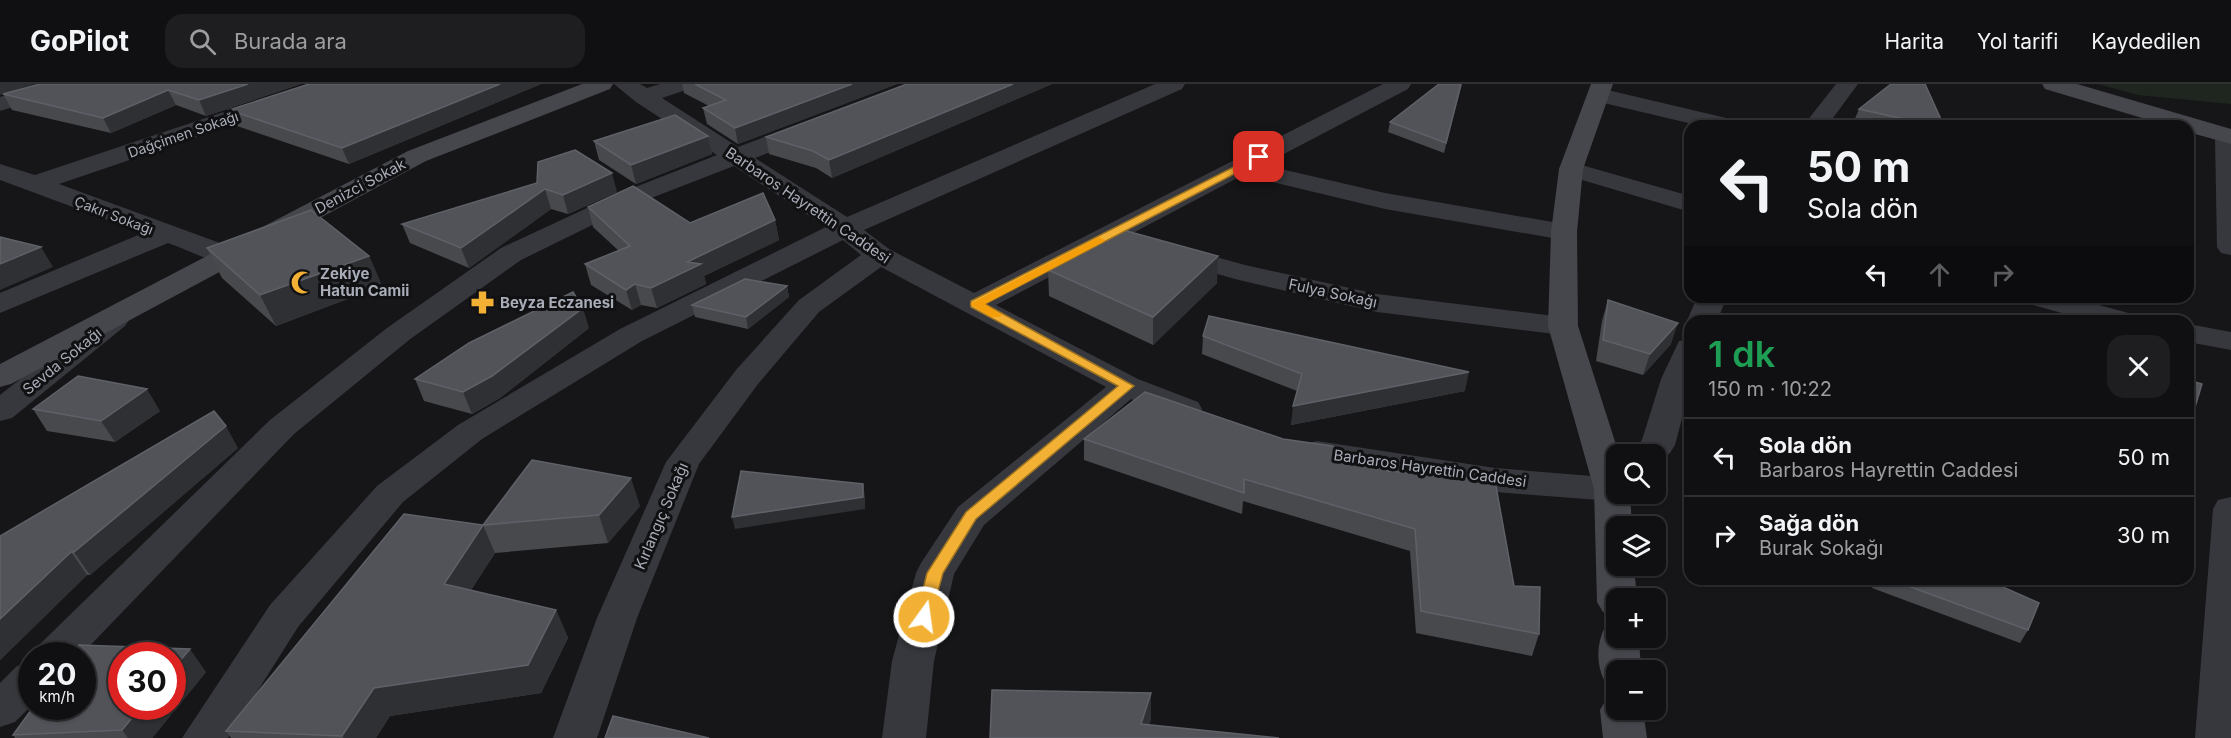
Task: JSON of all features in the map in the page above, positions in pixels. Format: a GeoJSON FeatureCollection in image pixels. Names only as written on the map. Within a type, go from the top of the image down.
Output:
{"type":"FeatureCollection","features":[{"type":"Feature","properties":{"kind":"street"},"geometry":{"type":"LineString","coordinates":[[0,104],[67,84]]}},
{"type":"Feature","properties":{"kind":"street","name":"Dağçimen Sokağı"},"geometry":{"type":"LineString","coordinates":[[14,180],[330,84]]}},
{"type":"Feature","properties":{"kind":"street","name":"Denizci Sokak"},"geometry":{"type":"LineString","coordinates":[[0,377],[417,156],[602,84]]}},
{"type":"Feature","properties":{"kind":"street"},"geometry":{"type":"LineString","coordinates":[[635,90],[681,84]]}},
{"type":"Feature","properties":{"kind":"street"},"geometry":{"type":"LineString","coordinates":[[204,738],[284,616],[390,494],[470,432],[631,335],[845,228],[1174,84]]}},
{"type":"Feature","properties":{"kind":"street"},"geometry":{"type":"LineString","coordinates":[[976,304],[1400,84]]}},
{"type":"Feature","properties":{"kind":"street"},"geometry":{"type":"LineString","coordinates":[[1819,120],[1846,84]]}},
{"type":"Feature","properties":{"kind":"street"},"geometry":{"type":"LineString","coordinates":[[2053,84],[2179,120]]}},
{"type":"Feature","properties":{"kind":"street","name":"Barbaros Hayrettin Caddesi"},"geometry":{"type":"LineString","coordinates":[[635,90],[845,228],[879,255],[976,304],[1127,386],[1211,418]]}},
{"type":"Feature","properties":{"kind":"street"},"geometry":{"type":"LineString","coordinates":[[1606,461],[1563,326],[1564,232],[1571,169],[1601,90],[1709,120]]}},
{"type":"Feature","properties":{"kind":"street"},"geometry":{"type":"LineString","coordinates":[[68,642],[282,427],[398,334],[511,254],[624,200],[835,118]]}},
{"type":"Feature","properties":{"kind":"street"},"geometry":{"type":"LineString","coordinates":[[2194,124],[2225,133],[2231,247]]}},
{"type":"Feature","properties":{"kind":"street"},"geometry":{"type":"LineString","coordinates":[[1239,167],[1385,201],[1564,232]]}},
{"type":"Feature","properties":{"kind":"street"},"geometry":{"type":"LineString","coordinates":[[1571,169],[1684,202]]}},
{"type":"Feature","properties":{"kind":"street","name":"Çakır Sokağı"},"geometry":{"type":"LineString","coordinates":[[14,180],[229,256]]}},
{"type":"Feature","properties":{"kind":"street"},"geometry":{"type":"LineString","coordinates":[[0,304],[165,234]]}},
{"type":"Feature","properties":{"kind":"street","name":"Fulya Sokağı"},"geometry":{"type":"LineString","coordinates":[[1109,235],[1239,272],[1377,303],[1563,326]]}},
{"type":"Feature","properties":{"kind":"street","name":"Kırlangıç Sokağı"},"geometry":{"type":"LineString","coordinates":[[575,738],[617,618],[683,462],[747,377],[809,306],[879,255]]}},
{"type":"Feature","properties":{"kind":"street"},"geometry":{"type":"LineString","coordinates":[[2058,303],[2103,315]]}},
{"type":"Feature","properties":{"kind":"street","name":"Sevda Sokağı"},"geometry":{"type":"LineString","coordinates":[[0,411],[125,311]]}},
{"type":"Feature","properties":{"kind":"street"},"geometry":{"type":"LineString","coordinates":[[2194,334],[2231,341]]}},
{"type":"Feature","properties":{"kind":"street"},"geometry":{"type":"LineString","coordinates":[[1658,444],[1684,362]]}},
{"type":"Feature","properties":{"kind":"street"},"geometry":{"type":"LineString","coordinates":[[904,738],[913,661],[935,573],[965,525],[971,516],[1127,386]]}},
{"type":"Feature","properties":{"kind":"street","name":"Barbaros Hayrettin Caddesi"},"geometry":{"type":"LineString","coordinates":[[1285,447],[1495,480],[1606,486]]}},
{"type":"Feature","properties":{"kind":"street"},"geometry":{"type":"LineString","coordinates":[[1614,504],[1617,588]]}},
{"type":"Feature","properties":{"kind":"street"},"geometry":{"type":"LineString","coordinates":[[2217,738],[2231,509]]}},
{"type":"Feature","properties":{"kind":"street"},"geometry":{"type":"LineString","coordinates":[[0,710],[18,692]]}},
{"type":"Feature","properties":{"kind":"street"},"geometry":{"type":"LineString","coordinates":[[1623,720],[1625,738]]}},
{"type":"Feature","properties":{"kind":"shaded area"},"geometry":{"type":"Polygon","coordinates":[[[2098,84],[2231,84],[2231,104],[2138,95],[2098,84]]]}},
{"type":"Feature","properties":{"kind":"building"},"geometry":{"type":"Polygon","coordinates":[[[40,84],[248,84],[199,100],[168,90],[103,118],[3,94],[40,84]]]}},
{"type":"Feature","properties":{"kind":"building"},"geometry":{"type":"Polygon","coordinates":[[[309,84],[500,84],[342,148],[229,110],[309,84]]]}},
{"type":"Feature","properties":{"kind":"building"},"geometry":{"type":"Polygon","coordinates":[[[695,84],[852,84],[735,128],[703,108],[726,100],[695,84]]]}},
{"type":"Feature","properties":{"kind":"building"},"geometry":{"type":"Polygon","coordinates":[[[907,84],[1013,84],[829,160],[813,151],[766,137],[907,84]]]}},
{"type":"Feature","properties":{"kind":"building"},"geometry":{"type":"Polygon","coordinates":[[[1439,84],[1461,84],[1446,143],[1390,122],[1439,84]]]}},
{"type":"Feature","properties":{"kind":"building"},"geometry":{"type":"Polygon","coordinates":[[[1891,84],[1925,84],[1941,120],[1908,120],[1859,109],[1891,84]]]}},
{"type":"Feature","properties":{"kind":"building"},"geometry":{"type":"Polygon","coordinates":[[[675,115],[708,136],[631,165],[594,141],[675,115]]]}},
{"type":"Feature","properties":{"kind":"building"},"geometry":{"type":"Polygon","coordinates":[[[575,150],[612,173],[563,195],[545,189],[461,248],[402,224],[537,183],[538,162],[575,150]]]}},
{"type":"Feature","properties":{"kind":"building"},"geometry":{"type":"Polygon","coordinates":[[[633,186],[690,223],[763,193],[775,220],[687,262],[701,264],[651,288],[635,284],[626,290],[585,264],[630,246],[588,207],[633,186]]]}},
{"type":"Feature","properties":{"kind":"building"},"geometry":{"type":"Polygon","coordinates":[[[311,210],[369,256],[260,295],[207,248],[311,210]]]}},
{"type":"Feature","properties":{"kind":"building"},"geometry":{"type":"Polygon","coordinates":[[[1123,230],[1218,256],[1153,317],[1048,270],[1123,230]]]}},
{"type":"Feature","properties":{"kind":"building"},"geometry":{"type":"Polygon","coordinates":[[[0,237],[41,247],[0,264],[0,237]]]}},
{"type":"Feature","properties":{"kind":"building"},"geometry":{"type":"Polygon","coordinates":[[[745,279],[787,286],[746,317],[692,305],[745,279]]]}},
{"type":"Feature","properties":{"kind":"building"},"geometry":{"type":"Polygon","coordinates":[[[573,292],[583,308],[492,376],[463,392],[415,379],[469,343],[573,292]]]}},
{"type":"Feature","properties":{"kind":"building"},"geometry":{"type":"Polygon","coordinates":[[[1608,300],[1678,323],[1650,354],[1603,340],[1608,300]]]}},
{"type":"Feature","properties":{"kind":"building"},"geometry":{"type":"Polygon","coordinates":[[[1209,316],[1469,372],[1293,406],[1302,374],[1203,336],[1209,316]]]}},
{"type":"Feature","properties":{"kind":"building"},"geometry":{"type":"Polygon","coordinates":[[[78,376],[147,389],[101,421],[33,409],[78,376]]]}},
{"type":"Feature","properties":{"kind":"building"},"geometry":{"type":"Polygon","coordinates":[[[2194,382],[2202,384],[2194,410],[2194,382]]]}},
{"type":"Feature","properties":{"kind":"building"},"geometry":{"type":"Polygon","coordinates":[[[1145,392],[1283,439],[1332,446],[1388,471],[1495,481],[1514,586],[1540,587],[1539,634],[1421,611],[1415,529],[1244,479],[1244,493],[1084,439],[1145,392]]]}},
{"type":"Feature","properties":{"kind":"building"},"geometry":{"type":"Polygon","coordinates":[[[214,411],[226,426],[74,552],[71,552],[0,619],[0,536],[214,411]]]}},
{"type":"Feature","properties":{"kind":"building"},"geometry":{"type":"Polygon","coordinates":[[[532,460],[631,478],[599,515],[483,525],[532,460]]]}},
{"type":"Feature","properties":{"kind":"building"},"geometry":{"type":"Polygon","coordinates":[[[741,471],[863,484],[863,497],[732,517],[741,471]]]}},
{"type":"Feature","properties":{"kind":"building"},"geometry":{"type":"Polygon","coordinates":[[[404,514],[483,525],[444,584],[556,610],[528,665],[374,688],[342,736],[226,731],[404,514]]]}},
{"type":"Feature","properties":{"kind":"building"},"geometry":{"type":"Polygon","coordinates":[[[1905,585],[1998,585],[2039,603],[2028,630],[1905,585]]]}},
{"type":"Feature","properties":{"kind":"building"},"geometry":{"type":"Polygon","coordinates":[[[96,646],[108,646],[108,720],[130,720],[122,730],[13,735],[24,720],[96,720],[96,646]]]}},
{"type":"Feature","properties":{"kind":"building"},"geometry":{"type":"Polygon","coordinates":[[[992,690],[1151,693],[1141,724],[1279,738],[990,738],[992,690]]]}},
{"type":"Feature","properties":{"kind":"building"},"geometry":{"type":"Polygon","coordinates":[[[613,716],[709,738],[605,738],[613,716]]]}},
{"type":"Feature","properties":{"kind":"slow traffic"},"geometry":{"type":"LineString","coordinates":[[995,315],[976,304],[1099,240]]}},
{"type":"Feature","properties":{"kind":"place","name":"Zekiye Hatun Camii"},"geometry":{"type":"Point","coordinates":[302,282]}},
{"type":"Feature","properties":{"kind":"place","name":"Beyza Eczanesi"},"geometry":{"type":"Point","coordinates":[482,302]}},
{"type":"Feature","properties":{"kind":"route"},"geometry":{"type":"LineString","coordinates":[[924,617],[935,573],[971,516],[1127,386],[976,304],[1259,157]]}}]}
